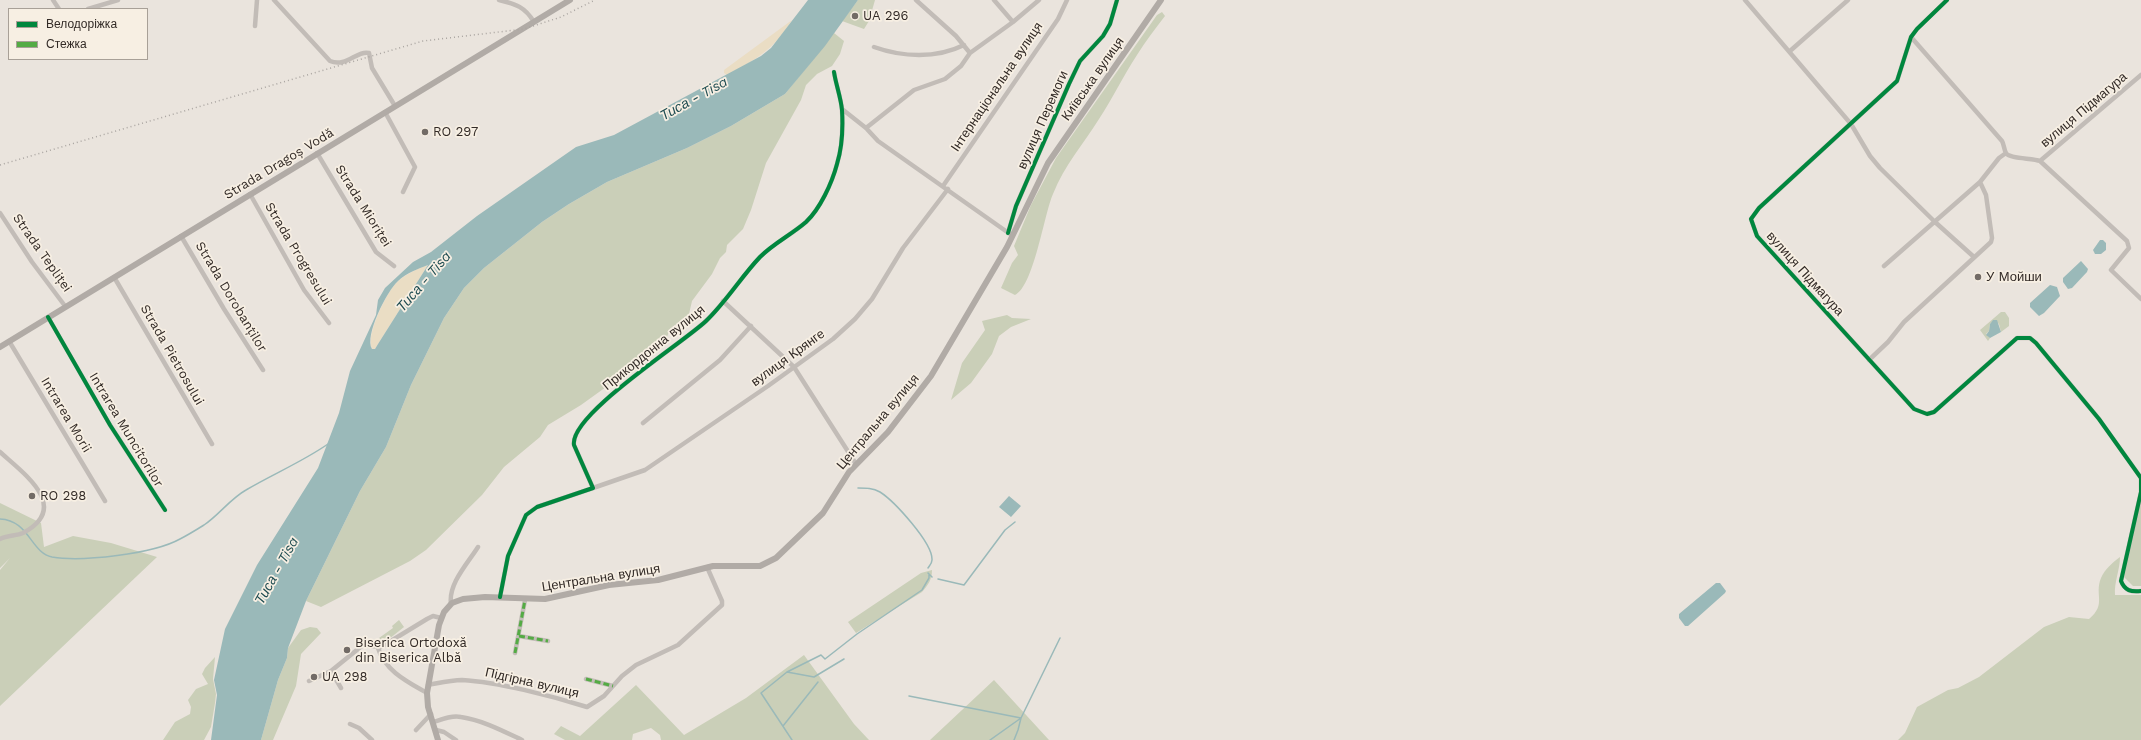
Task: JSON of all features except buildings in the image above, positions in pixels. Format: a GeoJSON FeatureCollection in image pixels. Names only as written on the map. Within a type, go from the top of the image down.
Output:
{"type":"FeatureCollection","features":[{"type":"Feature","properties":{"kind":"main road","name":"Strada Dragoș Vodă"},"geometry":{"type":"LineString","coordinates":[[0,347],[570,0]]}},
{"type":"Feature","properties":{"kind":"main road","name":"Київська вулиця"},"geometry":{"type":"LineString","coordinates":[[1011,234],[1048,163],[1162,0]]}},
{"type":"Feature","properties":{"kind":"main road","name":"Центральна вулиця"},"geometry":{"type":"LineString","coordinates":[[451,604],[463,599],[500,597],[525,600],[545,599],[609,585],[658,580],[707,567],[724,565],[755,567],[769,563],[823,513],[856,464],[888,432],[931,376],[1011,234]]}},
{"type":"Feature","properties":{"kind":"main road"},"geometry":{"type":"LineString","coordinates":[[438,740],[427,693],[431,662],[441,618],[451,604]]}},
{"type":"Feature","properties":{"kind":"street"},"geometry":{"type":"LineString","coordinates":[[91,8],[118,0]]}},
{"type":"Feature","properties":{"kind":"street"},"geometry":{"type":"LineString","coordinates":[[255,26],[257,0]]}},
{"type":"Feature","properties":{"kind":"street"},"geometry":{"type":"LineString","coordinates":[[274,0],[330,61],[339,63],[362,53],[368,53],[372,68],[395,106]]}},
{"type":"Feature","properties":{"kind":"street"},"geometry":{"type":"LineString","coordinates":[[499,0],[518,4],[523,7],[534,22]]}},
{"type":"Feature","properties":{"kind":"street"},"geometry":{"type":"LineString","coordinates":[[916,0],[964,45],[970,53]]}},
{"type":"Feature","properties":{"kind":"street"},"geometry":{"type":"LineString","coordinates":[[994,0],[1013,22]]}},
{"type":"Feature","properties":{"kind":"street"},"geometry":{"type":"LineString","coordinates":[[866,128],[914,90],[945,79],[961,66],[970,53],[1013,22],[1039,0]]}},
{"type":"Feature","properties":{"kind":"street","name":"Інтернаціональна вулиця"},"geometry":{"type":"LineString","coordinates":[[943,186],[1058,19],[1067,0]]}},
{"type":"Feature","properties":{"kind":"street","name":"вулиця Перемоги"},"geometry":{"type":"LineString","coordinates":[[1011,234],[1016,206],[1069,84],[1080,61],[1106,30],[1117,0]]}},
{"type":"Feature","properties":{"kind":"street"},"geometry":{"type":"LineString","coordinates":[[1745,0],[1851,124],[1870,156],[1880,168],[1935,222],[1974,257]]}},
{"type":"Feature","properties":{"kind":"street"},"geometry":{"type":"LineString","coordinates":[[1790,52],[1848,0]]}},
{"type":"Feature","properties":{"kind":"street"},"geometry":{"type":"LineString","coordinates":[[1851,124],[1897,81],[1911,37],[1917,29],[1947,0]]}},
{"type":"Feature","properties":{"kind":"street"},"geometry":{"type":"LineString","coordinates":[[1884,266],[1980,182],[1999,158],[2006,153],[2002,140],[1911,37]]}},
{"type":"Feature","properties":{"kind":"street"},"geometry":{"type":"LineString","coordinates":[[874,47],[888,52],[926,55],[943,52],[964,45]]}},
{"type":"Feature","properties":{"kind":"street","name":"Прикордонна вулиця"},"geometry":{"type":"LineString","coordinates":[[593,488],[574,445],[576,433],[603,401],[706,321],[744,275],[770,247],[800,227],[812,216],[837,164],[841,137],[842,109],[834,72]]}},
{"type":"Feature","properties":{"kind":"street","name":"вулиця Підмагура"},"geometry":{"type":"LineString","coordinates":[[2040,161],[2141,75]]}},
{"type":"Feature","properties":{"kind":"street"},"geometry":{"type":"LineString","coordinates":[[842,109],[866,128],[878,141],[1011,234]]}},
{"type":"Feature","properties":{"kind":"street"},"geometry":{"type":"LineString","coordinates":[[385,112],[415,164],[414,170],[403,192]]}},
{"type":"Feature","properties":{"kind":"street","name":"вулиця Підмагура"},"geometry":{"type":"LineString","coordinates":[[1851,124],[1759,208],[1751,219],[1757,236],[1914,409],[1927,414],[1934,412],[2017,338],[2030,338],[2099,419],[2140,478],[2141,492],[2120,581],[2124,588],[2132,592],[2141,591]]}},
{"type":"Feature","properties":{"kind":"street","name":"Strada Mioriței"},"geometry":{"type":"LineString","coordinates":[[317,153],[376,252],[394,266]]}},
{"type":"Feature","properties":{"kind":"street","name":"вулиця Підмагура"},"geometry":{"type":"LineString","coordinates":[[2006,153],[2010,156],[2035,158],[2040,161],[2127,241],[2129,248],[2112,270],[2141,300]]}},
{"type":"Feature","properties":{"kind":"street"},"geometry":{"type":"LineString","coordinates":[[1869,360],[1888,342],[1904,322],[1990,242],[1992,238],[1986,195],[1980,182]]}},
{"type":"Feature","properties":{"kind":"street","name":"вулиця Крянге"},"geometry":{"type":"LineString","coordinates":[[593,488],[645,470],[833,339],[855,319],[876,293],[903,248],[948,189]]}},
{"type":"Feature","properties":{"kind":"street","name":"Strada Progresului"},"geometry":{"type":"LineString","coordinates":[[250,194],[304,290],[329,323]]}},
{"type":"Feature","properties":{"kind":"street","name":"Strada Tepliței"},"geometry":{"type":"LineString","coordinates":[[0,213],[32,262],[66,306]]}},
{"type":"Feature","properties":{"kind":"street","name":"Strada Dorobanților"},"geometry":{"type":"LineString","coordinates":[[181,236],[224,309],[263,370]]}},
{"type":"Feature","properties":{"kind":"street","name":"Strada Pietrosului"},"geometry":{"type":"LineString","coordinates":[[114,277],[212,444]]}},
{"type":"Feature","properties":{"kind":"street"},"geometry":{"type":"LineString","coordinates":[[723,301],[794,367],[856,464]]}},
{"type":"Feature","properties":{"kind":"street","name":"Intrarea Muncitorilor"},"geometry":{"type":"LineString","coordinates":[[48,317],[110,425],[165,510]]}},
{"type":"Feature","properties":{"kind":"street"},"geometry":{"type":"LineString","coordinates":[[643,424],[720,360],[751,326]]}},
{"type":"Feature","properties":{"kind":"street","name":"Intrarea Morii"},"geometry":{"type":"LineString","coordinates":[[9,341],[105,501]]}},
{"type":"Feature","properties":{"kind":"street"},"geometry":{"type":"LineString","coordinates":[[0,452],[35,484],[45,508],[42,519],[25,531],[0,539]]}},
{"type":"Feature","properties":{"kind":"street"},"geometry":{"type":"LineString","coordinates":[[500,597],[508,556],[526,515],[531,510],[593,488]]}},
{"type":"Feature","properties":{"kind":"street"},"geometry":{"type":"LineString","coordinates":[[451,604],[450,597],[454,586],[478,547]]}},
{"type":"Feature","properties":{"kind":"street","name":"Підгірна вулиця"},"geometry":{"type":"LineString","coordinates":[[428,685],[461,680],[551,697],[587,707],[604,696],[636,664],[678,645],[722,605],[722,601],[707,567]]}},
{"type":"Feature","properties":{"kind":"street"},"geometry":{"type":"LineString","coordinates":[[515,653],[525,600]]}},
{"type":"Feature","properties":{"kind":"street"},"geometry":{"type":"LineString","coordinates":[[309,681],[331,671],[363,645],[378,648],[394,641],[426,619],[434,616],[441,618]]}},
{"type":"Feature","properties":{"kind":"street"},"geometry":{"type":"LineString","coordinates":[[519,636],[548,641]]}},
{"type":"Feature","properties":{"kind":"street"},"geometry":{"type":"LineString","coordinates":[[378,648],[380,655],[399,678],[427,693]]}},
{"type":"Feature","properties":{"kind":"street"},"geometry":{"type":"LineString","coordinates":[[331,671],[341,688]]}},
{"type":"Feature","properties":{"kind":"street"},"geometry":{"type":"LineString","coordinates":[[586,678],[613,686]]}},
{"type":"Feature","properties":{"kind":"street"},"geometry":{"type":"LineString","coordinates":[[416,730],[431,714]]}},
{"type":"Feature","properties":{"kind":"street"},"geometry":{"type":"LineString","coordinates":[[434,722],[451,717],[461,717],[489,725],[522,740]]}},
{"type":"Feature","properties":{"kind":"street"},"geometry":{"type":"LineString","coordinates":[[350,724],[359,728],[372,740]]}},
{"type":"Feature","properties":{"kind":"street"},"geometry":{"type":"LineString","coordinates":[[436,730],[444,732],[456,740]]}},
{"type":"Feature","properties":{"kind":"green space"},"geometry":{"type":"Polygon","coordinates":[[[858,0],[875,0],[869,21],[864,29],[842,21],[858,0]]]}},
{"type":"Feature","properties":{"kind":"green space"},"geometry":{"type":"Polygon","coordinates":[[[1162,12],[1165,16],[1140,50],[1104,111],[1068,164],[1053,194],[1038,249],[1028,278],[1022,289],[1015,295],[1001,288],[1012,263],[1018,255],[1014,246],[1031,205],[1056,158],[1157,15],[1162,12]]]}},
{"type":"Feature","properties":{"kind":"green space"},"geometry":{"type":"Polygon","coordinates":[[[834,33],[844,41],[840,54],[832,66],[817,74],[806,85],[801,100],[766,163],[751,210],[743,229],[727,245],[726,252],[720,258],[712,274],[692,301],[689,314],[670,329],[667,337],[638,364],[581,405],[548,425],[540,437],[504,467],[482,495],[426,550],[410,561],[321,607],[306,601],[360,491],[386,447],[411,385],[444,318],[464,288],[484,268],[542,222],[569,204],[607,182],[687,148],[731,126],[785,94],[834,33]]]}},
{"type":"Feature","properties":{"kind":"green space"},"geometry":{"type":"Polygon","coordinates":[[[2001,312],[2005,312],[2009,318],[2009,326],[2001,332],[1999,324],[1994,320],[1990,324],[1989,331],[1986,334],[1990,338],[1988,341],[1980,330],[2001,312]]]}},
{"type":"Feature","properties":{"kind":"green space"},"geometry":{"type":"Polygon","coordinates":[[[1007,315],[1012,318],[1031,319],[1011,327],[999,336],[992,354],[971,383],[951,400],[962,363],[985,330],[982,321],[1007,315]]]}},
{"type":"Feature","properties":{"kind":"green space"},"geometry":{"type":"Polygon","coordinates":[[[2141,498],[2141,586],[2133,586],[2124,577],[2141,498]]]}},
{"type":"Feature","properties":{"kind":"green space"},"geometry":{"type":"Polygon","coordinates":[[[0,503],[41,523],[44,547],[73,536],[111,543],[157,557],[0,706],[0,570],[10,558],[0,568],[0,503]]]}},
{"type":"Feature","properties":{"kind":"green space"},"geometry":{"type":"Polygon","coordinates":[[[2120,557],[2115,585],[2115,595],[2141,595],[2141,740],[1898,740],[1905,733],[1917,707],[1948,690],[1958,688],[1979,677],[2044,627],[2069,617],[2089,619],[2094,614],[2099,604],[2099,584],[2101,578],[2109,566],[2120,557]]]}},
{"type":"Feature","properties":{"kind":"green space"},"geometry":{"type":"Polygon","coordinates":[[[932,570],[929,582],[922,592],[856,633],[848,622],[921,573],[932,570]]]}},
{"type":"Feature","properties":{"kind":"green space"},"geometry":{"type":"Polygon","coordinates":[[[399,620],[404,627],[384,643],[379,638],[393,628],[392,626],[399,620]]]}},
{"type":"Feature","properties":{"kind":"green space"},"geometry":{"type":"Polygon","coordinates":[[[310,627],[317,628],[321,633],[301,654],[296,686],[273,740],[261,740],[278,680],[287,658],[288,648],[301,630],[310,627]]]}},
{"type":"Feature","properties":{"kind":"green space"},"geometry":{"type":"Polygon","coordinates":[[[804,655],[854,724],[869,740],[661,740],[660,735],[651,728],[633,734],[632,740],[565,740],[554,734],[561,726],[580,736],[636,685],[684,735],[746,698],[804,655]]]}},
{"type":"Feature","properties":{"kind":"green space"},"geometry":{"type":"Polygon","coordinates":[[[215,657],[213,679],[216,694],[215,703],[211,727],[204,740],[163,740],[175,722],[190,714],[191,707],[188,700],[196,689],[208,684],[202,674],[205,668],[215,657]]]}},
{"type":"Feature","properties":{"kind":"green space"},"geometry":{"type":"Polygon","coordinates":[[[994,680],[1049,740],[930,740],[994,680]]]}},
{"type":"Feature","properties":{"kind":"sand"},"geometry":{"type":"Polygon","coordinates":[[[792,20],[779,39],[764,53],[727,75],[724,73],[724,70],[792,20]]]}},
{"type":"Feature","properties":{"kind":"sand"},"geometry":{"type":"Polygon","coordinates":[[[428,265],[375,349],[372,349],[371,343],[374,324],[383,303],[393,286],[405,276],[428,265]]]}},
{"type":"Feature","properties":{"kind":"water","name":"Тиса - Tisa"},"geometry":{"type":"Polygon","coordinates":[[[808,0],[858,0],[825,46],[785,94],[731,126],[687,148],[607,182],[569,204],[542,222],[484,268],[464,288],[444,318],[411,385],[386,447],[360,491],[306,601],[288,648],[287,658],[278,680],[261,740],[211,740],[217,695],[214,680],[225,629],[257,565],[318,468],[339,413],[350,371],[376,315],[378,300],[385,288],[413,262],[431,252],[477,216],[576,147],[614,135],[761,56],[771,48],[808,0]],[[428,265],[401,278],[393,286],[383,303],[374,324],[370,343],[372,349],[375,349],[428,265]]]}},
{"type":"Feature","properties":{"kind":"water"},"geometry":{"type":"Polygon","coordinates":[[[2100,240],[2103,240],[2106,243],[2106,250],[2101,254],[2095,254],[2093,250],[2100,240]]]}},
{"type":"Feature","properties":{"kind":"water"},"geometry":{"type":"Polygon","coordinates":[[[2081,261],[2088,269],[2087,272],[2072,288],[2068,289],[2063,282],[2063,278],[2081,261]]]}},
{"type":"Feature","properties":{"kind":"water"},"geometry":{"type":"Polygon","coordinates":[[[2050,285],[2057,287],[2060,296],[2044,313],[2039,316],[2030,307],[2030,303],[2050,285]]]}},
{"type":"Feature","properties":{"kind":"water"},"geometry":{"type":"Polygon","coordinates":[[[1993,320],[1997,320],[2001,332],[1990,338],[1986,335],[1993,320]]]}},
{"type":"Feature","properties":{"kind":"water"},"geometry":{"type":"Polygon","coordinates":[[[1009,496],[1021,506],[1011,517],[999,507],[1009,496]]]}},
{"type":"Feature","properties":{"kind":"water"},"geometry":{"type":"Polygon","coordinates":[[[1716,583],[1720,583],[1726,591],[1725,593],[1688,626],[1685,626],[1679,618],[1679,614],[1716,583]]]}},
{"type":"Feature","properties":{"kind":"waterway"},"geometry":{"type":"LineString","coordinates":[[0,519],[10,521],[24,530],[39,550],[52,557],[81,558],[117,556],[136,553],[153,549],[180,539],[204,525],[240,494],[308,457],[328,444]]}},
{"type":"Feature","properties":{"kind":"waterway"},"geometry":{"type":"LineString","coordinates":[[858,488],[867,488],[880,492],[912,523],[920,533],[931,553],[932,561],[928,568]]}},
{"type":"Feature","properties":{"kind":"waterway"},"geometry":{"type":"LineString","coordinates":[[938,579],[964,585],[1005,530],[1015,522]]}},
{"type":"Feature","properties":{"kind":"waterway"},"geometry":{"type":"LineString","coordinates":[[928,573],[932,577]]}},
{"type":"Feature","properties":{"kind":"waterway"},"geometry":{"type":"LineString","coordinates":[[844,659],[814,677],[787,672],[821,655],[825,659],[857,634],[922,590],[929,578],[929,575]]}},
{"type":"Feature","properties":{"kind":"waterway"},"geometry":{"type":"LineString","coordinates":[[1014,740],[1021,718],[1060,638]]}},
{"type":"Feature","properties":{"kind":"waterway"},"geometry":{"type":"LineString","coordinates":[[787,672],[761,693],[792,740]]}},
{"type":"Feature","properties":{"kind":"waterway"},"geometry":{"type":"LineString","coordinates":[[783,726],[818,682]]}},
{"type":"Feature","properties":{"kind":"waterway"},"geometry":{"type":"LineString","coordinates":[[909,696],[1021,718],[990,740]]}},
{"type":"Feature","properties":{"kind":"railway"},"geometry":{"type":"LineString","coordinates":[[0,165],[423,41],[524,29],[561,17],[595,0]]}},
{"type":"Feature","properties":{"kind":"marked path"},"geometry":{"type":"LineString","coordinates":[[515,653],[525,600]]}},
{"type":"Feature","properties":{"kind":"marked path"},"geometry":{"type":"LineString","coordinates":[[519,636],[548,641]]}},
{"type":"Feature","properties":{"kind":"marked path"},"geometry":{"type":"LineString","coordinates":[[586,679],[613,686]]}},
{"type":"Feature","properties":{"kind":"cycle path"},"geometry":{"type":"LineString","coordinates":[[1008,233],[1016,206],[1069,84],[1080,61],[1103,36],[1110,24],[1117,0]]}},
{"type":"Feature","properties":{"kind":"cycle path"},"geometry":{"type":"LineString","coordinates":[[1947,0],[1917,29],[1911,37],[1897,81],[1759,208],[1751,219],[1757,236],[1914,409],[1927,414],[1934,412],[2017,338],[2030,338],[2036,343],[2099,419],[2141,478],[2141,492],[2121,581],[2126,589],[2141,591]]}},
{"type":"Feature","properties":{"kind":"cycle path"},"geometry":{"type":"LineString","coordinates":[[500,597],[508,556],[526,515],[537,507],[593,488],[574,445],[577,432],[589,416],[630,380],[706,321],[760,257],[771,247],[806,222],[821,203],[835,171],[841,144],[842,110],[834,72]]}},
{"type":"Feature","properties":{"kind":"cycle path"},"geometry":{"type":"LineString","coordinates":[[48,317],[110,425],[165,510]]}},
{"type":"Feature","properties":{"kind":"place","name":"UA 296"},"geometry":{"type":"Point","coordinates":[855,16]}},
{"type":"Feature","properties":{"kind":"place","name":"RO 297"},"geometry":{"type":"Point","coordinates":[425,132]}},
{"type":"Feature","properties":{"kind":"place","name":"У Мойши"},"geometry":{"type":"Point","coordinates":[1978,277]}},
{"type":"Feature","properties":{"kind":"place","name":"RO 298"},"geometry":{"type":"Point","coordinates":[32,496]}},
{"type":"Feature","properties":{"kind":"place","name":"Biserica Ortodoxă din Biserica Albă"},"geometry":{"type":"Point","coordinates":[347,650]}},
{"type":"Feature","properties":{"kind":"place","name":"UA 298"},"geometry":{"type":"Point","coordinates":[314,677]}}]}
